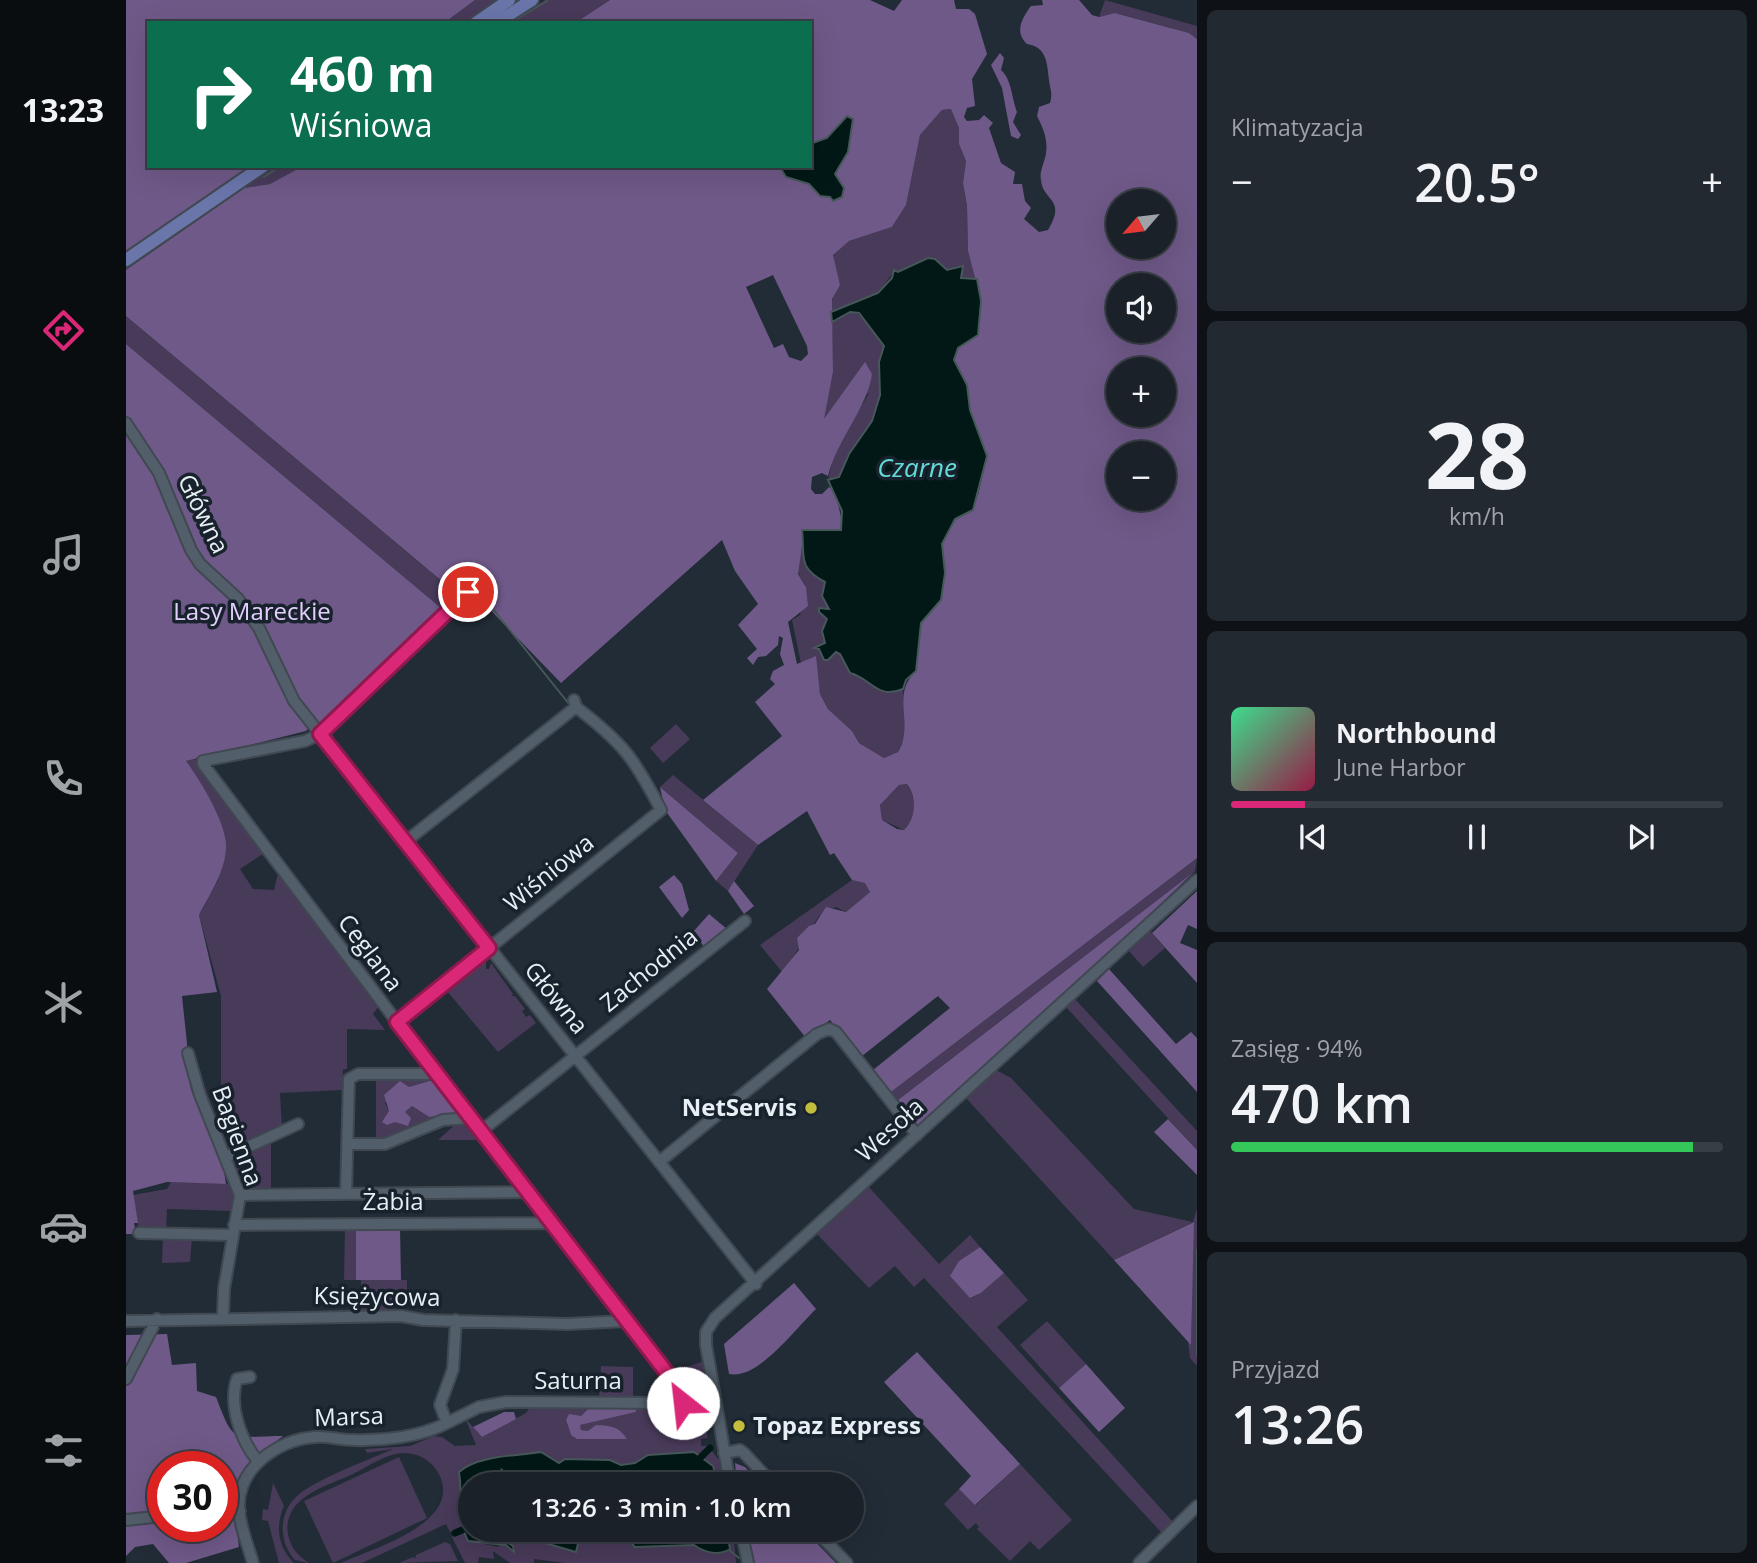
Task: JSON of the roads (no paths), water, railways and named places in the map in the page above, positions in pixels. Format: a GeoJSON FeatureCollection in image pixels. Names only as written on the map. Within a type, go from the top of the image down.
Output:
{"type":"FeatureCollection","features":[{"type":"Feature","properties":{"kind":"main road"},"geometry":{"type":"LineString","coordinates":[[479,21],[509,0]]}},
{"type":"Feature","properties":{"kind":"main road"},"geometry":{"type":"LineString","coordinates":[[499,21],[532,0]]}},
{"type":"Feature","properties":{"kind":"main road"},"geometry":{"type":"LineString","coordinates":[[126,260],[261,168]]}},
{"type":"Feature","properties":{"kind":"street","name":"Główna"},"geometry":{"type":"LineString","coordinates":[[126,423],[159,473],[200,564],[238,599],[259,628],[288,691],[756,1284]]}},
{"type":"Feature","properties":{"kind":"street"},"geometry":{"type":"LineString","coordinates":[[320,734],[476,582]]}},
{"type":"Feature","properties":{"kind":"street","name":"Wiśniowa"},"geometry":{"type":"LineString","coordinates":[[397,1022],[661,810],[637,763],[611,735],[575,704],[405,842]]}},
{"type":"Feature","properties":{"kind":"street","name":"Ceglana"},"geometry":{"type":"LineString","coordinates":[[320,734],[305,741],[203,761],[208,772],[397,1022],[677,1386],[683,1403]]}},
{"type":"Feature","properties":{"kind":"street","name":"Wesoła"},"geometry":{"type":"LineString","coordinates":[[728,1472],[714,1399],[706,1332],[715,1318],[756,1284],[789,1248],[1197,880]]}},
{"type":"Feature","properties":{"kind":"street","name":"Zachodnia"},"geometry":{"type":"LineString","coordinates":[[481,1132],[746,921]]}},
{"type":"Feature","properties":{"kind":"street"},"geometry":{"type":"LineString","coordinates":[[659,1162],[817,1034],[829,1029],[836,1032],[917,1135]]}},
{"type":"Feature","properties":{"kind":"street","name":"Bagienna"},"geometry":{"type":"LineString","coordinates":[[188,1053],[200,1095],[240,1195],[233,1230],[223,1317]]}},
{"type":"Feature","properties":{"kind":"street"},"geometry":{"type":"LineString","coordinates":[[346,1194],[348,1082],[352,1076],[437,1074]]}},
{"type":"Feature","properties":{"kind":"street"},"geometry":{"type":"LineString","coordinates":[[347,1144],[385,1144],[443,1120],[471,1118]]}},
{"type":"Feature","properties":{"kind":"street"},"geometry":{"type":"LineString","coordinates":[[226,1157],[298,1124]]}},
{"type":"Feature","properties":{"kind":"street"},"geometry":{"type":"LineString","coordinates":[[240,1195],[529,1192]]}},
{"type":"Feature","properties":{"kind":"street","name":"Żabia"},"geometry":{"type":"LineString","coordinates":[[139,1233],[552,1223]]}},
{"type":"Feature","properties":{"kind":"street","name":"Księżycowa"},"geometry":{"type":"LineString","coordinates":[[126,1321],[223,1317],[401,1316],[567,1324],[626,1321]]}},
{"type":"Feature","properties":{"kind":"street"},"geometry":{"type":"LineString","coordinates":[[126,1379],[157,1319]]}},
{"type":"Feature","properties":{"kind":"street"},"geometry":{"type":"LineString","coordinates":[[447,1423],[440,1405],[453,1369],[456,1320]]}},
{"type":"Feature","properties":{"kind":"street"},"geometry":{"type":"LineString","coordinates":[[250,1377],[237,1379],[236,1412],[250,1452],[258,1461],[243,1484],[240,1511],[253,1563]]}},
{"type":"Feature","properties":{"kind":"street","name":"Saturna"},"geometry":{"type":"LineString","coordinates":[[447,1423],[473,1409],[499,1403],[683,1403],[714,1399]]}},
{"type":"Feature","properties":{"kind":"street","name":"Marsa"},"geometry":{"type":"LineString","coordinates":[[258,1461],[273,1451],[308,1438],[353,1440],[407,1435],[447,1423]]}},
{"type":"Feature","properties":{"kind":"street"},"geometry":{"type":"LineString","coordinates":[[724,1453],[740,1450],[762,1472]]}},
{"type":"Feature","properties":{"kind":"street"},"geometry":{"type":"LineString","coordinates":[[1139,1563],[1197,1506]]}},
{"type":"Feature","properties":{"kind":"street"},"geometry":{"type":"LineString","coordinates":[[126,1520],[147,1518]]}},
{"type":"Feature","properties":{"kind":"street"},"geometry":{"type":"LineString","coordinates":[[744,1542],[748,1563]]}},
{"type":"Feature","properties":{"kind":"street"},"geometry":{"type":"LineString","coordinates":[[827,1542],[847,1563]]}},
{"type":"Feature","properties":{"kind":"water"},"geometry":{"type":"Polygon","coordinates":[[[847,116],[853,119],[848,152],[835,174],[844,188],[842,197],[833,201],[830,197],[820,196],[809,184],[786,177],[781,168],[812,168],[812,143],[827,138],[847,116]]]}},
{"type":"Feature","properties":{"kind":"water","name":"Czarne"},"geometry":{"type":"Polygon","coordinates":[[[928,258],[935,259],[947,270],[963,266],[961,278],[977,279],[981,301],[978,335],[958,348],[954,360],[967,385],[970,410],[987,456],[973,510],[955,519],[942,544],[945,573],[941,600],[921,623],[916,671],[906,680],[903,689],[887,692],[850,673],[840,654],[836,652],[828,660],[824,660],[819,649],[814,648],[825,643],[822,631],[827,619],[819,612],[819,608],[829,609],[822,596],[825,582],[806,566],[802,530],[841,530],[842,511],[828,480],[839,477],[849,454],[872,421],[880,395],[879,362],[884,346],[859,313],[850,312],[832,322],[831,312],[878,293],[892,278],[894,270],[898,272],[928,258]]]}},
{"type":"Feature","properties":{"kind":"water"},"geometry":{"type":"Polygon","coordinates":[[[541,1452],[559,1463],[565,1459],[610,1460],[621,1465],[635,1463],[648,1455],[694,1452],[713,1466],[715,1472],[459,1472],[476,1462],[541,1452]]]}},
{"type":"Feature","properties":{"kind":"water"},"geometry":{"type":"Polygon","coordinates":[[[478,1542],[507,1542],[513,1546],[514,1552],[506,1545],[478,1542]]]}},
{"type":"Feature","properties":{"kind":"water"},"geometry":{"type":"Polygon","coordinates":[[[548,1542],[578,1542],[576,1552],[545,1543],[548,1542]]]}},
{"type":"Feature","properties":{"kind":"water"},"geometry":{"type":"Polygon","coordinates":[[[630,1542],[729,1542],[730,1549],[717,1553],[707,1552],[694,1545],[635,1547],[630,1542]]]}},
{"type":"Feature","properties":{"kind":"waterway"},"geometry":{"type":"LineString","coordinates":[[513,21],[547,1]]}},
{"type":"Feature","properties":{"kind":"waterway"},"geometry":{"type":"LineString","coordinates":[[264,177],[278,168]]}},
{"type":"Feature","properties":{"kind":"waterway"},"geometry":{"type":"LineString","coordinates":[[475,577],[478,573]]}},
{"type":"Feature","properties":{"kind":"waterway"},"geometry":{"type":"LineString","coordinates":[[481,594],[569,704]]}},
{"type":"Feature","properties":{"kind":"waterway"},"geometry":{"type":"LineString","coordinates":[[210,754],[305,735]]}},
{"type":"Feature","properties":{"kind":"waterway"},"geometry":{"type":"LineString","coordinates":[[1197,1250],[1197,1355]]}},
{"type":"Feature","properties":{"kind":"waterway"},"geometry":{"type":"LineString","coordinates":[[701,1457],[710,1448]]}},
{"type":"Feature","properties":{"kind":"waterway"},"geometry":{"type":"LineString","coordinates":[[729,1550],[739,1558]]}},
{"type":"Feature","properties":{"kind":"place","name":"NetServis"},"geometry":{"type":"Point","coordinates":[811,1108]}},
{"type":"Feature","properties":{"kind":"place","name":"Topaz Express"},"geometry":{"type":"Point","coordinates":[739,1426]}},
{"type":"Feature","properties":{"kind":"park label","name":"Lasy Mareckie"},"geometry":{"type":"Point","coordinates":[252,612]}}]}
